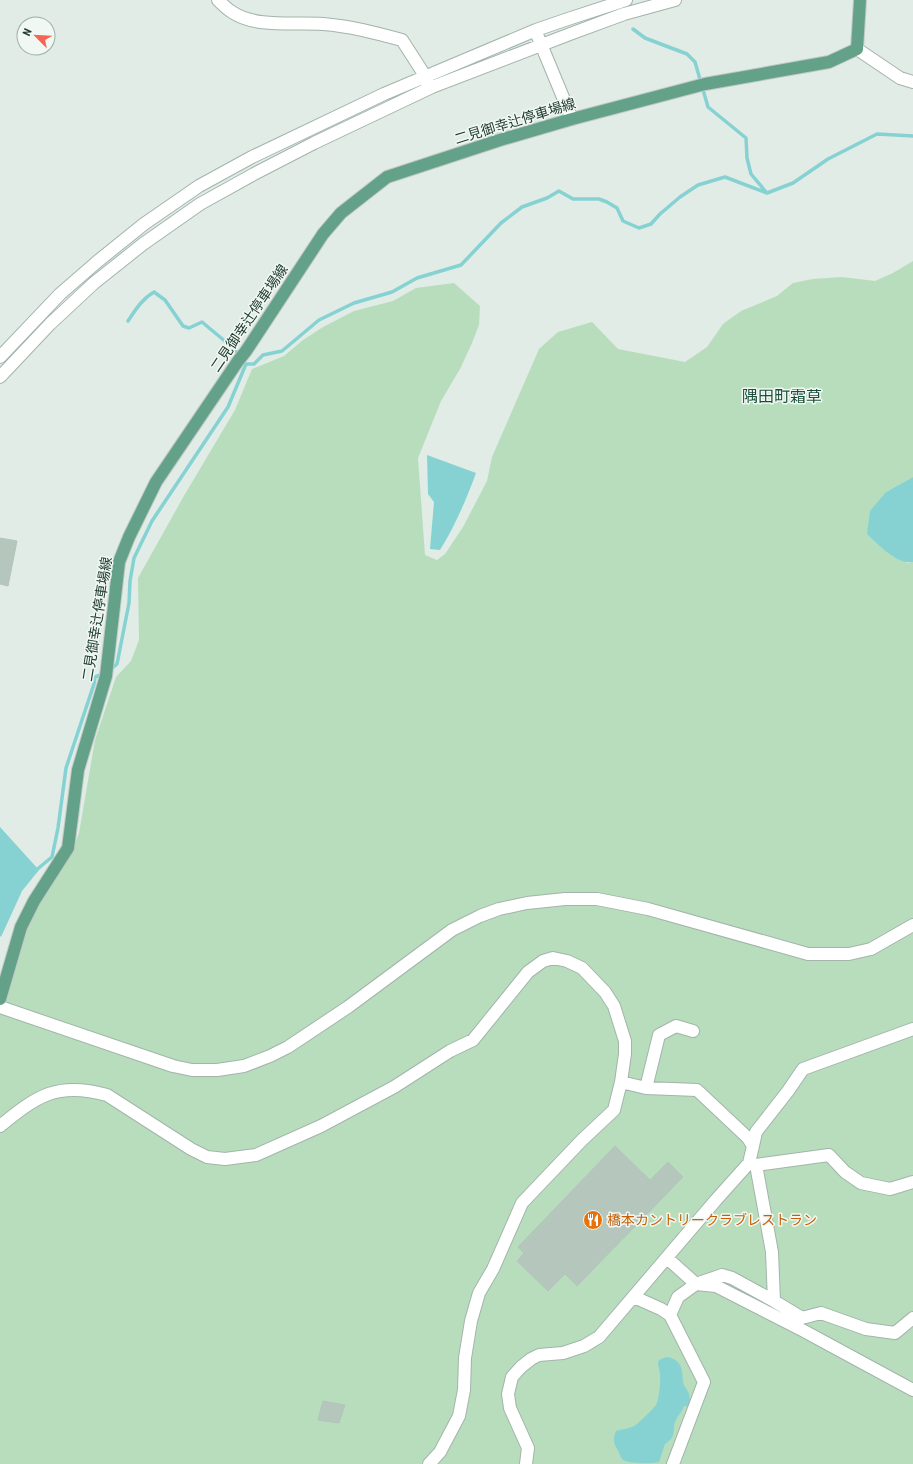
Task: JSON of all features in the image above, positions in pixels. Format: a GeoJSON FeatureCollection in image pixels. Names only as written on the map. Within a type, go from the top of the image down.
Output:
{"type":"FeatureCollection","features":[{"type":"Feature","properties":{"kind":"main road"},"geometry":{"type":"LineString","coordinates":[[857,49],[860,0]]}},
{"type":"Feature","properties":{"kind":"main road","name":"二見御幸辻停車場線"},"geometry":{"type":"LineString","coordinates":[[0,999],[21,927],[34,901],[68,848],[78,770],[106,676],[119,562],[129,537],[156,482],[238,360],[246,351],[323,234],[341,213],[387,176],[500,140],[572,119],[701,86],[829,62],[857,49]]}},
{"type":"Feature","properties":{"kind":"street"},"geometry":{"type":"LineString","coordinates":[[218,0],[232,12],[244,18],[260,22],[323,24],[359,29],[402,40],[432,87]]}},
{"type":"Feature","properties":{"kind":"street"},"geometry":{"type":"LineString","coordinates":[[0,357],[60,294],[98,261],[144,224],[199,186],[252,157],[425,76],[536,30],[626,0]]}},
{"type":"Feature","properties":{"kind":"street"},"geometry":{"type":"LineString","coordinates":[[0,377],[50,324],[94,283],[143,244],[200,204],[314,143],[432,87],[624,14],[675,0]]}},
{"type":"Feature","properties":{"kind":"street"},"geometry":{"type":"LineString","coordinates":[[536,30],[540,45],[572,119]]}},
{"type":"Feature","properties":{"kind":"street"},"geometry":{"type":"LineString","coordinates":[[857,49],[900,78],[913,82]]}},
{"type":"Feature","properties":{"kind":"street"},"geometry":{"type":"LineString","coordinates":[[0,1007],[173,1066],[192,1070],[217,1070],[244,1066],[288,1046],[348,1007],[452,930],[480,916],[500,909],[527,903],[565,899],[597,899],[648,909],[808,954],[848,954],[871,949],[913,925]]}},
{"type":"Feature","properties":{"kind":"street"},"geometry":{"type":"LineString","coordinates":[[0,1126],[30,1103],[52,1094],[75,1089],[94,1091],[107,1095],[191,1149],[207,1157],[225,1159],[256,1154],[321,1126],[394,1087],[450,1051],[473,1040],[528,972],[543,960],[553,958],[567,961],[582,968],[605,992],[614,1006],[624,1041],[625,1054],[621,1082],[614,1110],[582,1140],[522,1203],[493,1269],[479,1293],[471,1321],[465,1358],[464,1390],[459,1416],[440,1452],[429,1464]]}},
{"type":"Feature","properties":{"kind":"street"},"geometry":{"type":"LineString","coordinates":[[646,1088],[659,1035],[676,1026],[693,1031]]}},
{"type":"Feature","properties":{"kind":"street"},"geometry":{"type":"LineString","coordinates":[[774,1301],[772,1252],[753,1164],[753,1146],[756,1132],[803,1069],[913,1029]]}},
{"type":"Feature","properties":{"kind":"street"},"geometry":{"type":"LineString","coordinates":[[621,1082],[646,1088],[697,1090],[748,1138],[753,1146]]}},
{"type":"Feature","properties":{"kind":"street"},"geometry":{"type":"LineString","coordinates":[[526,1464],[528,1448],[510,1408],[508,1394],[512,1377],[530,1359],[539,1355],[563,1353],[584,1346],[599,1337],[715,1201],[753,1164],[829,1155],[845,1172],[862,1182],[890,1189],[913,1182]]}},
{"type":"Feature","properties":{"kind":"street"},"geometry":{"type":"LineString","coordinates":[[667,1258],[696,1284],[716,1286],[804,1331],[913,1390]]}},
{"type":"Feature","properties":{"kind":"street"},"geometry":{"type":"LineString","coordinates":[[670,1315],[678,1297],[696,1284],[722,1276],[732,1278],[802,1318],[821,1313],[866,1329],[895,1333],[913,1318]]}},
{"type":"Feature","properties":{"kind":"street"},"geometry":{"type":"LineString","coordinates":[[634,1297],[670,1315],[704,1382],[673,1464]]}},
{"type":"Feature","properties":{"kind":"green space"},"geometry":{"type":"Polygon","coordinates":[[[913,261],[913,477],[886,492],[907,563],[913,562],[913,1464],[0,1464],[0,1012],[28,921],[70,856],[79,833],[95,740],[116,677],[131,661],[139,640],[138,578],[185,494],[235,410],[252,369],[284,356],[303,340],[323,327],[354,311],[393,301],[416,288],[454,283],[480,306],[479,325],[472,343],[460,369],[441,401],[418,458],[425,555],[437,560],[445,554],[463,527],[487,481],[492,457],[539,349],[558,332],[592,322],[618,349],[685,362],[707,347],[723,324],[741,311],[777,296],[793,283],[813,279],[842,277],[875,281],[893,273],[913,261]]]}},
{"type":"Feature","properties":{"kind":"water"},"geometry":{"type":"Polygon","coordinates":[[[427,455],[476,473],[460,513],[440,550],[430,549],[434,502],[428,494],[427,455]]]}},
{"type":"Feature","properties":{"kind":"water"},"geometry":{"type":"Polygon","coordinates":[[[913,477],[913,562],[907,562],[888,553],[867,534],[870,511],[886,492],[913,477]]]}},
{"type":"Feature","properties":{"kind":"water"},"geometry":{"type":"Polygon","coordinates":[[[0,827],[39,870],[22,891],[1,937],[0,936],[0,827]]]}},
{"type":"Feature","properties":{"kind":"water"},"geometry":{"type":"Polygon","coordinates":[[[668,1357],[677,1361],[681,1366],[684,1384],[689,1394],[690,1407],[684,1406],[677,1418],[673,1436],[665,1444],[659,1462],[641,1463],[623,1460],[614,1442],[616,1431],[636,1425],[656,1405],[659,1395],[660,1381],[658,1363],[663,1358],[668,1357]]]}},
{"type":"Feature","properties":{"kind":"building"},"geometry":{"type":"Polygon","coordinates":[[[0,538],[17,541],[8,586],[0,584],[0,538]]]}},
{"type":"Feature","properties":{"kind":"building"},"geometry":{"type":"Polygon","coordinates":[[[615,1146],[650,1180],[668,1162],[683,1177],[577,1286],[565,1274],[548,1291],[517,1261],[524,1253],[518,1247],[615,1146]]]}},
{"type":"Feature","properties":{"kind":"building"},"geometry":{"type":"Polygon","coordinates":[[[323,1401],[345,1405],[339,1423],[318,1420],[323,1401]]]}},
{"type":"Feature","properties":{"kind":"waterway"},"geometry":{"type":"LineString","coordinates":[[633,29],[645,38],[687,54],[695,62],[708,107],[746,138],[747,158],[751,174],[766,192]]}},
{"type":"Feature","properties":{"kind":"waterway"},"geometry":{"type":"LineString","coordinates":[[110,670],[117,664],[129,603],[130,581],[134,558],[152,521],[228,407],[246,364],[254,364],[263,355],[282,351],[319,320],[354,303],[392,292],[417,278],[461,265],[501,223],[522,207],[547,198],[559,191],[573,199],[599,199],[607,202],[617,208],[623,221],[639,228],[651,224],[680,197],[698,185],[725,177],[767,193],[793,183],[828,159],[877,134],[913,136]]}},
{"type":"Feature","properties":{"kind":"waterway"},"geometry":{"type":"LineString","coordinates":[[128,321],[143,301],[154,292],[165,300],[183,326],[189,328],[202,322],[232,347],[240,356]]}},
{"type":"Feature","properties":{"kind":"waterway"},"geometry":{"type":"LineString","coordinates":[[35,871],[52,857],[58,828],[66,768],[95,677],[103,674]]}},
{"type":"Feature","properties":{"kind":"place","name":"橋本カントリークラブレストラン"},"geometry":{"type":"Point","coordinates":[593,1220]}},
{"type":"Feature","properties":{"kind":"district","name":"隅田町霜草"},"geometry":{"type":"Point","coordinates":[782,396]}}]}
